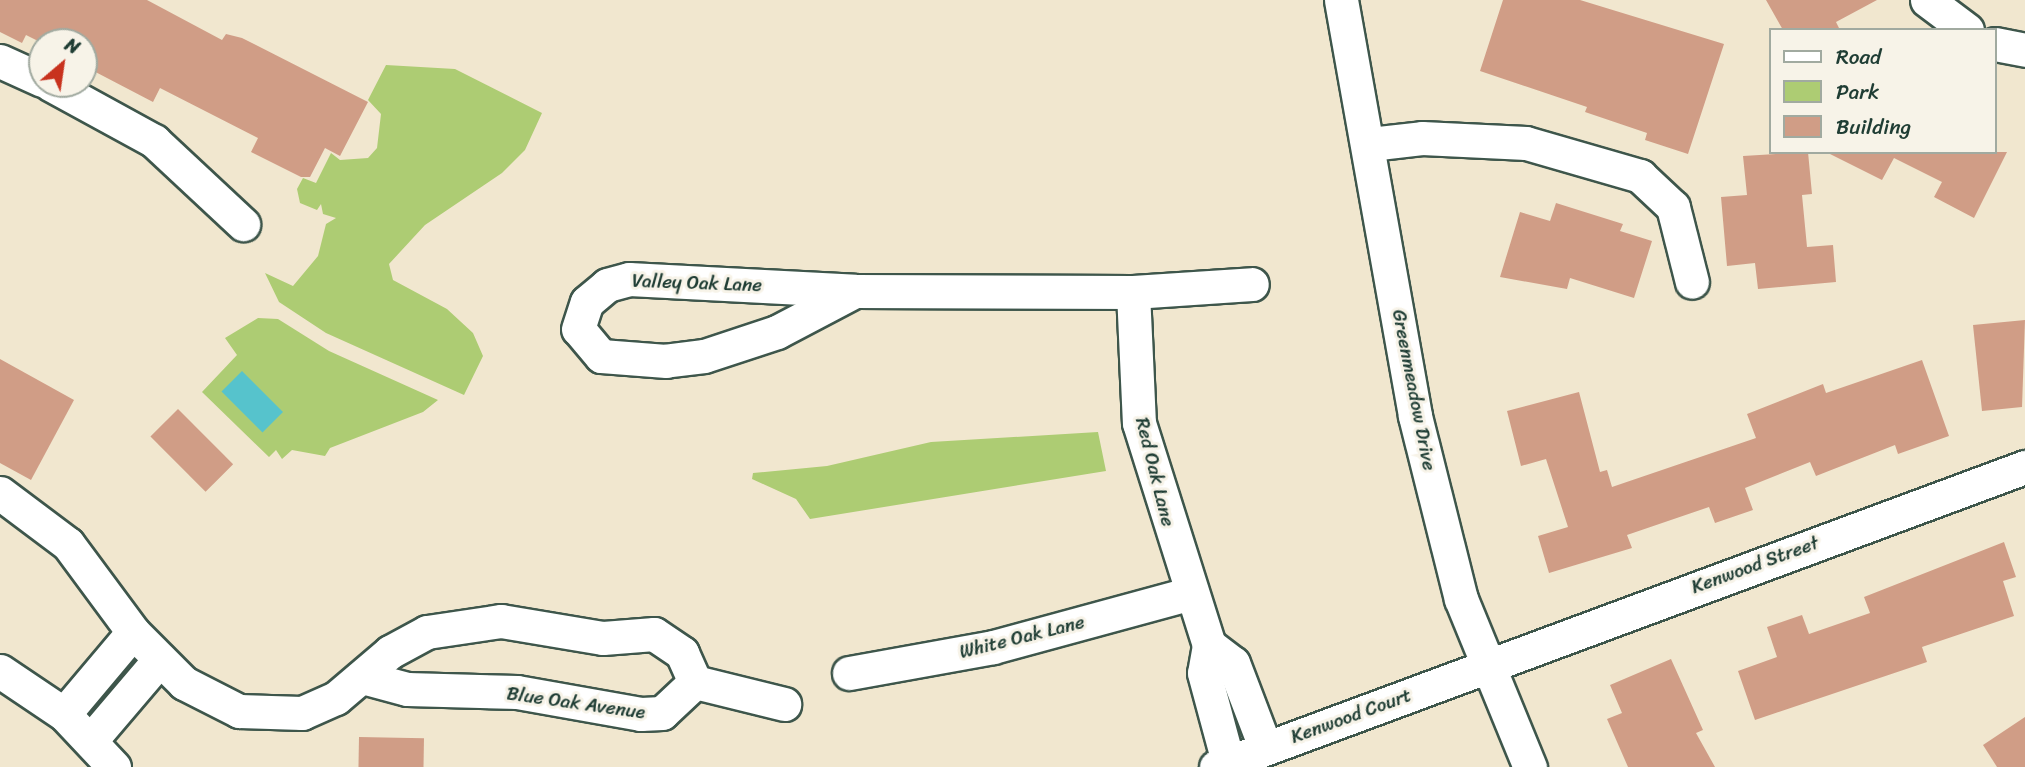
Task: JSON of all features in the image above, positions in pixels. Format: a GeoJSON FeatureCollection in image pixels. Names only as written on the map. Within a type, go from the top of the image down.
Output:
{"type":"FeatureCollection","features":[{"type":"Feature","properties":{"kind":"street","name":"Greenmeadow Drive"},"geometry":{"type":"LineString","coordinates":[[1342,0],[1370,144],[1415,416],[1461,599],[1485,664],[1530,767]]}},
{"type":"Feature","properties":{"kind":"street"},"geometry":{"type":"LineString","coordinates":[[1927,0],[1964,28]]}},
{"type":"Feature","properties":{"kind":"street"},"geometry":{"type":"LineString","coordinates":[[1997,44],[2025,50]]}},
{"type":"Feature","properties":{"kind":"street"},"geometry":{"type":"LineString","coordinates":[[0,61],[28,74]]}},
{"type":"Feature","properties":{"kind":"street"},"geometry":{"type":"LineString","coordinates":[[76,98],[154,141],[243,224]]}},
{"type":"Feature","properties":{"kind":"street"},"geometry":{"type":"LineString","coordinates":[[1370,144],[1422,138],[1526,143],[1640,176],[1673,207],[1692,282]]}},
{"type":"Feature","properties":{"kind":"street","name":"Valley Oak Lane"},"geometry":{"type":"LineString","coordinates":[[855,291],[777,332],[691,358],[601,356],[578,328],[587,302],[607,285],[629,279],[855,291],[1133,292],[1252,284]]}},
{"type":"Feature","properties":{"kind":"street","name":"Red Oak Lane"},"geometry":{"type":"LineString","coordinates":[[1133,292],[1139,423],[1209,645],[1205,673],[1222,764]]}},
{"type":"Feature","properties":{"kind":"street","name":"Kenwood Street"},"geometry":{"type":"LineString","coordinates":[[1485,664],[2025,467]]}},
{"type":"Feature","properties":{"kind":"street"},"geometry":{"type":"LineString","coordinates":[[0,493],[68,544],[132,632],[160,659],[212,699],[268,716],[302,713],[362,677],[427,632],[501,621],[603,638],[654,634],[682,653],[695,682],[784,704]]}},
{"type":"Feature","properties":{"kind":"street","name":"White Oak Lane"},"geometry":{"type":"LineString","coordinates":[[849,673],[993,647],[1192,593]]}},
{"type":"Feature","properties":{"kind":"street"},"geometry":{"type":"LineString","coordinates":[[64,714],[132,632]]}},
{"type":"Feature","properties":{"kind":"street"},"geometry":{"type":"LineString","coordinates":[[1209,645],[1233,663],[1265,747]]}},
{"type":"Feature","properties":{"kind":"street"},"geometry":{"type":"LineString","coordinates":[[90,740],[160,659]]}},
{"type":"Feature","properties":{"kind":"street","name":"Kenwood Court"},"geometry":{"type":"LineString","coordinates":[[1222,764],[1485,664]]}},
{"type":"Feature","properties":{"kind":"street"},"geometry":{"type":"LineString","coordinates":[[0,671],[64,714],[114,767]]}},
{"type":"Feature","properties":{"kind":"street","name":"Blue Oak Avenue"},"geometry":{"type":"LineString","coordinates":[[362,677],[407,689],[517,692],[641,714],[662,713],[695,682]]}},
{"type":"Feature","properties":{"kind":"green space"},"geometry":{"type":"Polygon","coordinates":[[[386,65],[455,69],[542,113],[525,150],[502,173],[425,225],[389,264],[393,280],[447,309],[473,333],[483,356],[464,395],[326,333],[279,302],[265,273],[293,286],[318,256],[326,224],[336,218],[323,214],[321,204],[317,210],[300,203],[297,189],[303,178],[316,183],[331,153],[340,160],[368,158],[377,148],[381,114],[368,100],[386,65]]]}},
{"type":"Feature","properties":{"kind":"green space"},"geometry":{"type":"Polygon","coordinates":[[[258,318],[278,319],[329,351],[438,400],[423,412],[330,448],[325,456],[292,450],[282,459],[276,450],[269,457],[202,392],[237,355],[225,338],[258,318]]]}},
{"type":"Feature","properties":{"kind":"green space"},"geometry":{"type":"Polygon","coordinates":[[[1098,432],[1106,471],[810,519],[796,499],[752,479],[753,473],[827,466],[931,442],[1098,432]]]}},
{"type":"Feature","properties":{"kind":"water"},"geometry":{"type":"Polygon","coordinates":[[[242,371],[283,412],[263,433],[221,392],[242,371]]]}},
{"type":"Feature","properties":{"kind":"building"},"geometry":{"type":"Polygon","coordinates":[[[0,0],[147,0],[222,40],[226,34],[242,38],[368,102],[340,156],[325,148],[310,177],[301,177],[251,152],[258,138],[160,88],[153,102],[98,73],[98,28],[28,28],[28,36],[26,35],[22,43],[0,32],[0,0]]]}},
{"type":"Feature","properties":{"kind":"building"},"geometry":{"type":"Polygon","coordinates":[[[1503,0],[1580,0],[1724,44],[1688,154],[1645,140],[1647,133],[1585,112],[1587,107],[1480,71],[1503,0]]]}},
{"type":"Feature","properties":{"kind":"building"},"geometry":{"type":"Polygon","coordinates":[[[1766,0],[1877,0],[1836,22],[1839,28],[1782,28],[1766,0]]]}},
{"type":"Feature","properties":{"kind":"building"},"geometry":{"type":"Polygon","coordinates":[[[2007,152],[1974,218],[1934,197],[1942,182],[1894,158],[1882,180],[1830,154],[2007,152]]]}},
{"type":"Feature","properties":{"kind":"building"},"geometry":{"type":"Polygon","coordinates":[[[1808,154],[1812,194],[1802,195],[1807,247],[1833,245],[1836,282],[1758,289],[1755,263],[1727,266],[1721,197],[1747,195],[1743,156],[1808,154]]]}},
{"type":"Feature","properties":{"kind":"building"},"geometry":{"type":"Polygon","coordinates":[[[1556,203],[1623,224],[1620,231],[1652,241],[1634,298],[1570,278],[1567,289],[1500,277],[1520,212],[1550,221],[1556,203]]]}},
{"type":"Feature","properties":{"kind":"building"},"geometry":{"type":"Polygon","coordinates":[[[2025,320],[2022,407],[1982,411],[1973,325],[2025,320]]]}},
{"type":"Feature","properties":{"kind":"building"},"geometry":{"type":"Polygon","coordinates":[[[0,359],[74,400],[31,480],[0,463],[0,359]]]}},
{"type":"Feature","properties":{"kind":"building"},"geometry":{"type":"Polygon","coordinates":[[[1922,360],[1949,436],[1898,454],[1895,445],[1816,476],[1810,462],[1745,488],[1753,510],[1715,523],[1709,507],[1627,535],[1632,548],[1549,573],[1538,536],[1568,527],[1546,459],[1521,466],[1507,411],[1579,392],[1600,472],[1607,470],[1612,487],[1756,438],[1747,414],[1823,384],[1826,393],[1922,360]]]}},
{"type":"Feature","properties":{"kind":"building"},"geometry":{"type":"Polygon","coordinates":[[[178,409],[233,464],[206,492],[150,437],[178,409]]]}},
{"type":"Feature","properties":{"kind":"building"},"geometry":{"type":"Polygon","coordinates":[[[2004,542],[2016,577],[2003,581],[2014,616],[1922,647],[1927,662],[1755,720],[1738,671],[1777,657],[1767,627],[1802,615],[1809,634],[1870,613],[1864,597],[2004,542]]]}},
{"type":"Feature","properties":{"kind":"building"},"geometry":{"type":"Polygon","coordinates":[[[1671,659],[1703,730],[1696,733],[1715,767],[1628,767],[1607,719],[1622,713],[1610,685],[1671,659]]]}},
{"type":"Feature","properties":{"kind":"building"},"geometry":{"type":"Polygon","coordinates":[[[2025,717],[2025,767],[1997,767],[1983,745],[2025,717]]]}},
{"type":"Feature","properties":{"kind":"building"},"geometry":{"type":"Polygon","coordinates":[[[359,737],[424,738],[423,767],[358,767],[359,737]]]}}]}
